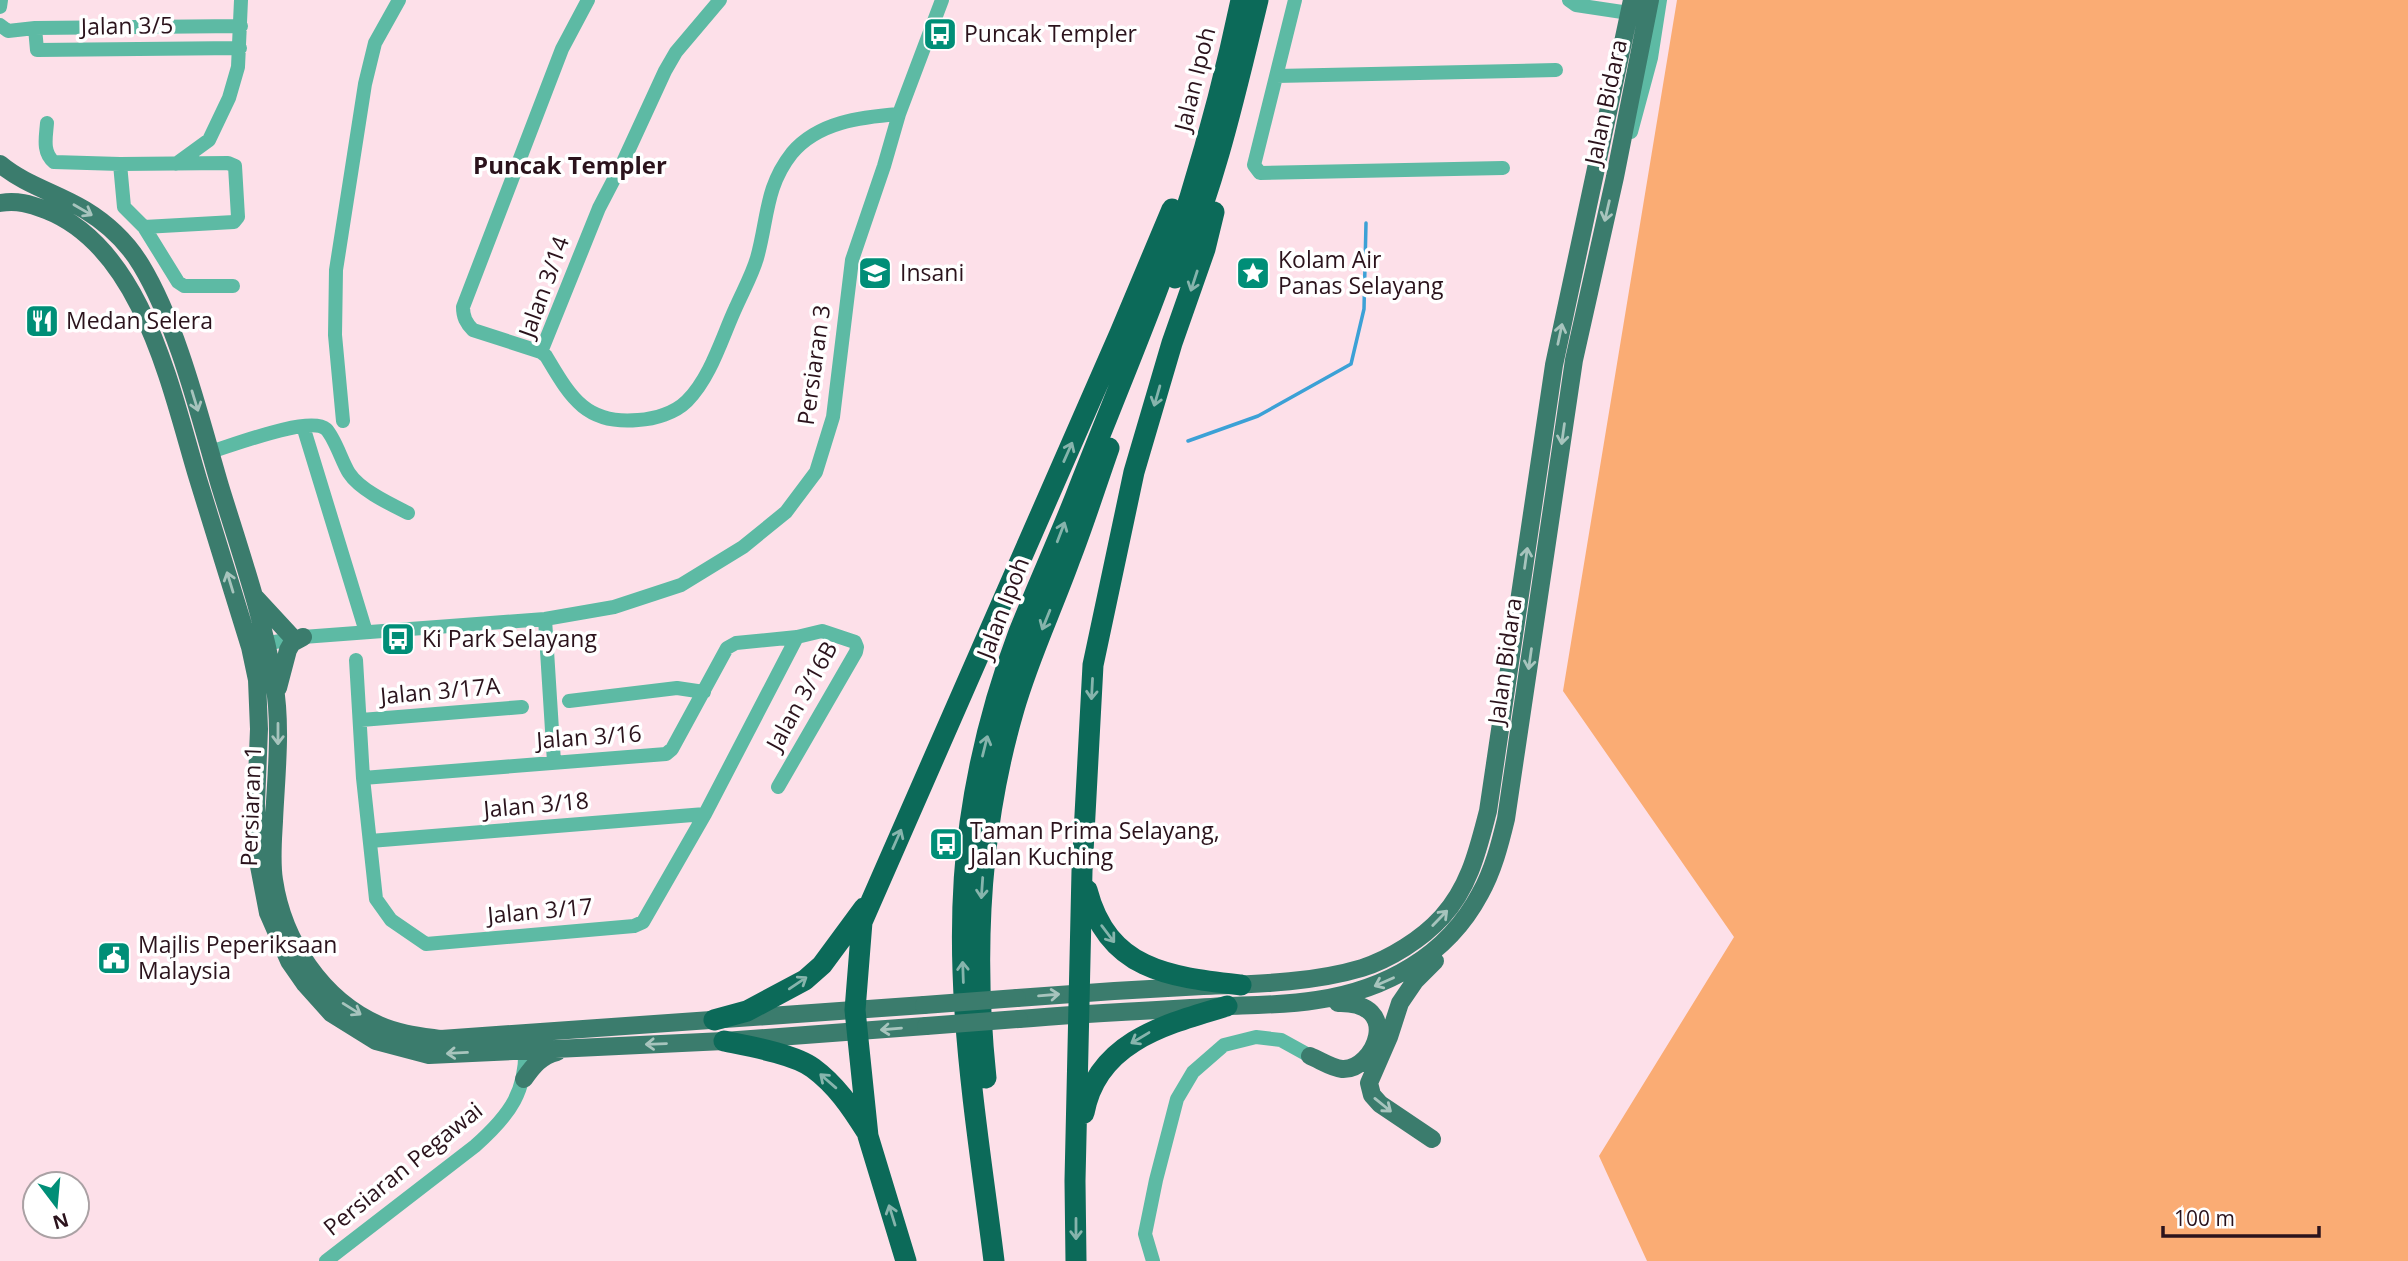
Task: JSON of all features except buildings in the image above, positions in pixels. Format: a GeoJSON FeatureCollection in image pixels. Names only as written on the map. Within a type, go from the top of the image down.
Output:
{"type":"FeatureCollection","features":[{"type":"Feature","properties":{"kind":"highway","name":"Jalan Ipoh"},"geometry":{"type":"LineString","coordinates":[[994,1261],[964,1010],[961,943],[966,855],[983,755],[998,695],[1018,634],[1161,280],[1190,196],[1222,84],[1241,0]]}},
{"type":"Feature","properties":{"kind":"highway","name":"Jalan Ipoh"},"geometry":{"type":"LineString","coordinates":[[1008,1261],[984,1061],[978,954],[981,884],[996,784],[1014,709],[1032,657],[1071,558],[1118,422],[1192,239],[1223,142],[1258,0]]}},
{"type":"Feature","properties":{"kind":"highway"},"geometry":{"type":"LineString","coordinates":[[906,1261],[868,1136],[855,1010],[862,922],[1115,346],[1222,84]]}},
{"type":"Feature","properties":{"kind":"highway"},"geometry":{"type":"LineString","coordinates":[[1076,1261],[1075,1181],[1083,872],[1093,665],[1134,472],[1172,343],[1205,249],[1214,211],[1223,142]]}},
{"type":"Feature","properties":{"kind":"highway"},"geometry":{"type":"LineString","coordinates":[[1083,872],[1099,921],[1114,942],[1130,956],[1165,974],[1241,985]]}},
{"type":"Feature","properties":{"kind":"highway"},"geometry":{"type":"LineString","coordinates":[[714,1020],[747,1011],[805,980],[822,965],[870,902]]}},
{"type":"Feature","properties":{"kind":"highway"},"geometry":{"type":"LineString","coordinates":[[1075,1181],[1085,1106],[1102,1070],[1120,1051],[1157,1028],[1227,1006]]}},
{"type":"Feature","properties":{"kind":"highway"},"geometry":{"type":"LineString","coordinates":[[724,1041],[764,1049],[811,1066],[836,1088],[868,1136]]}},
{"type":"Feature","properties":{"kind":"main road"},"geometry":{"type":"LineString","coordinates":[[1631,7],[1636,15],[1641,12],[1644,0]]}},
{"type":"Feature","properties":{"kind":"main road","name":"Jalan Bidara"},"geometry":{"type":"LineString","coordinates":[[1080,1003],[1227,1006],[1282,1004],[1328,999],[1364,990],[1390,979],[1435,951],[1454,933],[1482,892],[1506,819],[1574,360],[1615,177],[1650,0]]}},
{"type":"Feature","properties":{"kind":"main road","name":"Jalan Bidara"},"geometry":{"type":"LineString","coordinates":[[1080,1003],[1317,977],[1363,967],[1416,938],[1441,917],[1456,898],[1475,862],[1488,811],[1554,365],[1631,7]]}},
{"type":"Feature","properties":{"kind":"main road"},"geometry":{"type":"LineString","coordinates":[[0,154],[22,180]]}},
{"type":"Feature","properties":{"kind":"main road","name":"Persiaran 1"},"geometry":{"type":"LineString","coordinates":[[0,164],[22,180],[85,209],[114,230],[130,248],[147,277],[172,334],[211,452],[252,593],[258,645],[256,804],[259,866],[268,913],[289,961],[331,1013],[376,1041],[429,1055],[525,1041],[714,1020],[1017,998],[1080,1003]]}},
{"type":"Feature","properties":{"kind":"main road"},"geometry":{"type":"LineString","coordinates":[[0,215],[16,210],[25,202]]}},
{"type":"Feature","properties":{"kind":"main road","name":"Persiaran 1"},"geometry":{"type":"LineString","coordinates":[[0,204],[25,202],[74,224],[95,243],[130,289],[143,314],[276,695],[278,743],[274,879],[290,933],[302,958],[341,1002],[379,1025],[409,1035],[441,1039],[525,1041],[570,1048],[724,1041],[1019,1019],[1080,1003]]}},
{"type":"Feature","properties":{"kind":"main road"},"geometry":{"type":"LineString","coordinates":[[252,593],[275,621],[298,638],[288,650],[276,695]]}},
{"type":"Feature","properties":{"kind":"main road"},"geometry":{"type":"LineString","coordinates":[[1432,1139],[1380,1104],[1370,1089],[1371,1076],[1400,1003],[1407,992],[1470,923],[1485,901],[1499,866],[1506,819]]}},
{"type":"Feature","properties":{"kind":"main road"},"geometry":{"type":"LineString","coordinates":[[1282,1004],[1353,1003],[1369,1009],[1375,1017],[1375,1042],[1358,1065],[1341,1069],[1311,1056]]}},
{"type":"Feature","properties":{"kind":"main road"},"geometry":{"type":"LineString","coordinates":[[524,1079],[534,1064],[546,1055],[570,1048]]}},
{"type":"Feature","properties":{"kind":"main road"},"geometry":{"type":"LineString","coordinates":[[1311,1056],[1342,1077],[1350,1079],[1367,1070],[1381,1054]]}},
{"type":"Feature","properties":{"kind":"street"},"geometry":{"type":"LineString","coordinates":[[0,7],[1,0]]}},
{"type":"Feature","properties":{"kind":"street"},"geometry":{"type":"LineString","coordinates":[[176,164],[209,140],[229,98],[238,67],[240,0]]}},
{"type":"Feature","properties":{"kind":"street"},"geometry":{"type":"LineString","coordinates":[[343,421],[335,335],[336,270],[365,84],[375,43],[399,0]]}},
{"type":"Feature","properties":{"kind":"street"},"geometry":{"type":"LineString","coordinates":[[541,352],[474,330],[467,324],[463,307],[562,49],[588,0]]}},
{"type":"Feature","properties":{"kind":"street","name":"Jalan 3/14"},"geometry":{"type":"LineString","coordinates":[[720,0],[676,52],[665,71],[599,208],[541,352],[572,398],[594,414],[621,422],[644,420],[675,410],[688,400],[711,362],[757,259],[773,184],[789,157],[804,141],[838,123],[899,114]]}},
{"type":"Feature","properties":{"kind":"street","name":"Persiaran 3"},"geometry":{"type":"LineString","coordinates":[[258,645],[298,638],[545,618],[614,607],[681,585],[743,547],[786,512],[816,472],[833,417],[852,260],[899,114],[942,0]]}},
{"type":"Feature","properties":{"kind":"street"},"geometry":{"type":"LineString","coordinates":[[1295,0],[1254,165],[1256,170],[1260,173],[1503,168]]}},
{"type":"Feature","properties":{"kind":"street"},"geometry":{"type":"LineString","coordinates":[[1569,0],[1576,5],[1631,7]]}},
{"type":"Feature","properties":{"kind":"street"},"geometry":{"type":"LineString","coordinates":[[1615,177],[1642,95],[1660,0]]}},
{"type":"Feature","properties":{"kind":"street"},"geometry":{"type":"LineString","coordinates":[[0,25],[8,31],[35,28],[241,26]]}},
{"type":"Feature","properties":{"kind":"street","name":"Jalan 3/5"},"geometry":{"type":"LineString","coordinates":[[35,28],[37,50],[240,48]]}},
{"type":"Feature","properties":{"kind":"street"},"geometry":{"type":"LineString","coordinates":[[1276,76],[1556,71]]}},
{"type":"Feature","properties":{"kind":"street"},"geometry":{"type":"LineString","coordinates":[[47,123],[45,148],[54,162],[228,163],[235,166],[236,219],[229,223],[144,227]]}},
{"type":"Feature","properties":{"kind":"street"},"geometry":{"type":"LineString","coordinates":[[120,164],[124,207],[144,227],[178,282],[184,286],[233,286]]}},
{"type":"Feature","properties":{"kind":"street"},"geometry":{"type":"LineString","coordinates":[[303,426],[366,632]]}},
{"type":"Feature","properties":{"kind":"street"},"geometry":{"type":"LineString","coordinates":[[211,452],[293,427],[318,426],[327,430],[351,476],[383,501],[408,513]]}},
{"type":"Feature","properties":{"kind":"street"},"geometry":{"type":"LineString","coordinates":[[545,618],[554,762]]}},
{"type":"Feature","properties":{"kind":"street","name":"Jalan 3/16B"},"geometry":{"type":"LineString","coordinates":[[778,787],[857,647],[855,642],[822,631],[797,637]]}},
{"type":"Feature","properties":{"kind":"street","name":"Jalan 3/16"},"geometry":{"type":"LineString","coordinates":[[363,778],[666,754],[673,749],[727,648],[736,643],[797,637]]}},
{"type":"Feature","properties":{"kind":"street","name":"Jalan 3/17"},"geometry":{"type":"LineString","coordinates":[[356,660],[363,778],[376,899],[391,920],[426,944],[634,926],[643,922],[705,814],[797,637]]}},
{"type":"Feature","properties":{"kind":"street"},"geometry":{"type":"LineString","coordinates":[[569,701],[677,688],[704,692]]}},
{"type":"Feature","properties":{"kind":"street","name":"Jalan 3/17A"},"geometry":{"type":"LineString","coordinates":[[360,720],[522,707]]}},
{"type":"Feature","properties":{"kind":"street","name":"Jalan 3/18"},"geometry":{"type":"LineString","coordinates":[[370,841],[705,814]]}},
{"type":"Feature","properties":{"kind":"street"},"geometry":{"type":"LineString","coordinates":[[1153,1261],[1145,1234],[1173,1112],[1193,1072],[1224,1045],[1256,1037],[1281,1040],[1311,1056]]}},
{"type":"Feature","properties":{"kind":"street","name":"Persiaran Pegawai"},"geometry":{"type":"LineString","coordinates":[[326,1261],[496,1127],[509,1111],[524,1079],[525,1041]]}},
{"type":"Feature","properties":{"kind":"shaded area"},"geometry":{"type":"Polygon","coordinates":[[[1677,0],[2408,0],[2408,1261],[1647,1261],[1599,1156],[1734,937],[1563,691],[1677,0]]]}},
{"type":"Feature","properties":{"kind":"waterway"},"geometry":{"type":"LineString","coordinates":[[1188,441],[1258,416],[1351,364],[1364,309],[1366,223]]}},
{"type":"Feature","properties":{"kind":"place","name":"Puncak Templer"},"geometry":{"type":"Point","coordinates":[940,34]}},
{"type":"Feature","properties":{"kind":"place","name":"Insani"},"geometry":{"type":"Point","coordinates":[875,273]}},
{"type":"Feature","properties":{"kind":"place","name":"Kolam Air Panas Selayang"},"geometry":{"type":"Point","coordinates":[1253,273]}},
{"type":"Feature","properties":{"kind":"place","name":"Medan Selera"},"geometry":{"type":"Point","coordinates":[42,321]}},
{"type":"Feature","properties":{"kind":"place","name":"Ki Park Selayang"},"geometry":{"type":"Point","coordinates":[398,639]}},
{"type":"Feature","properties":{"kind":"place","name":"Taman Prima Selayang, Jalan Kuching"},"geometry":{"type":"Point","coordinates":[946,844]}},
{"type":"Feature","properties":{"kind":"place","name":"Majlis Peperiksaan Malaysia"},"geometry":{"type":"Point","coordinates":[114,958]}},
{"type":"Feature","properties":{"kind":"district","name":"Puncak Templer"},"geometry":{"type":"Point","coordinates":[570,166]}}]}
